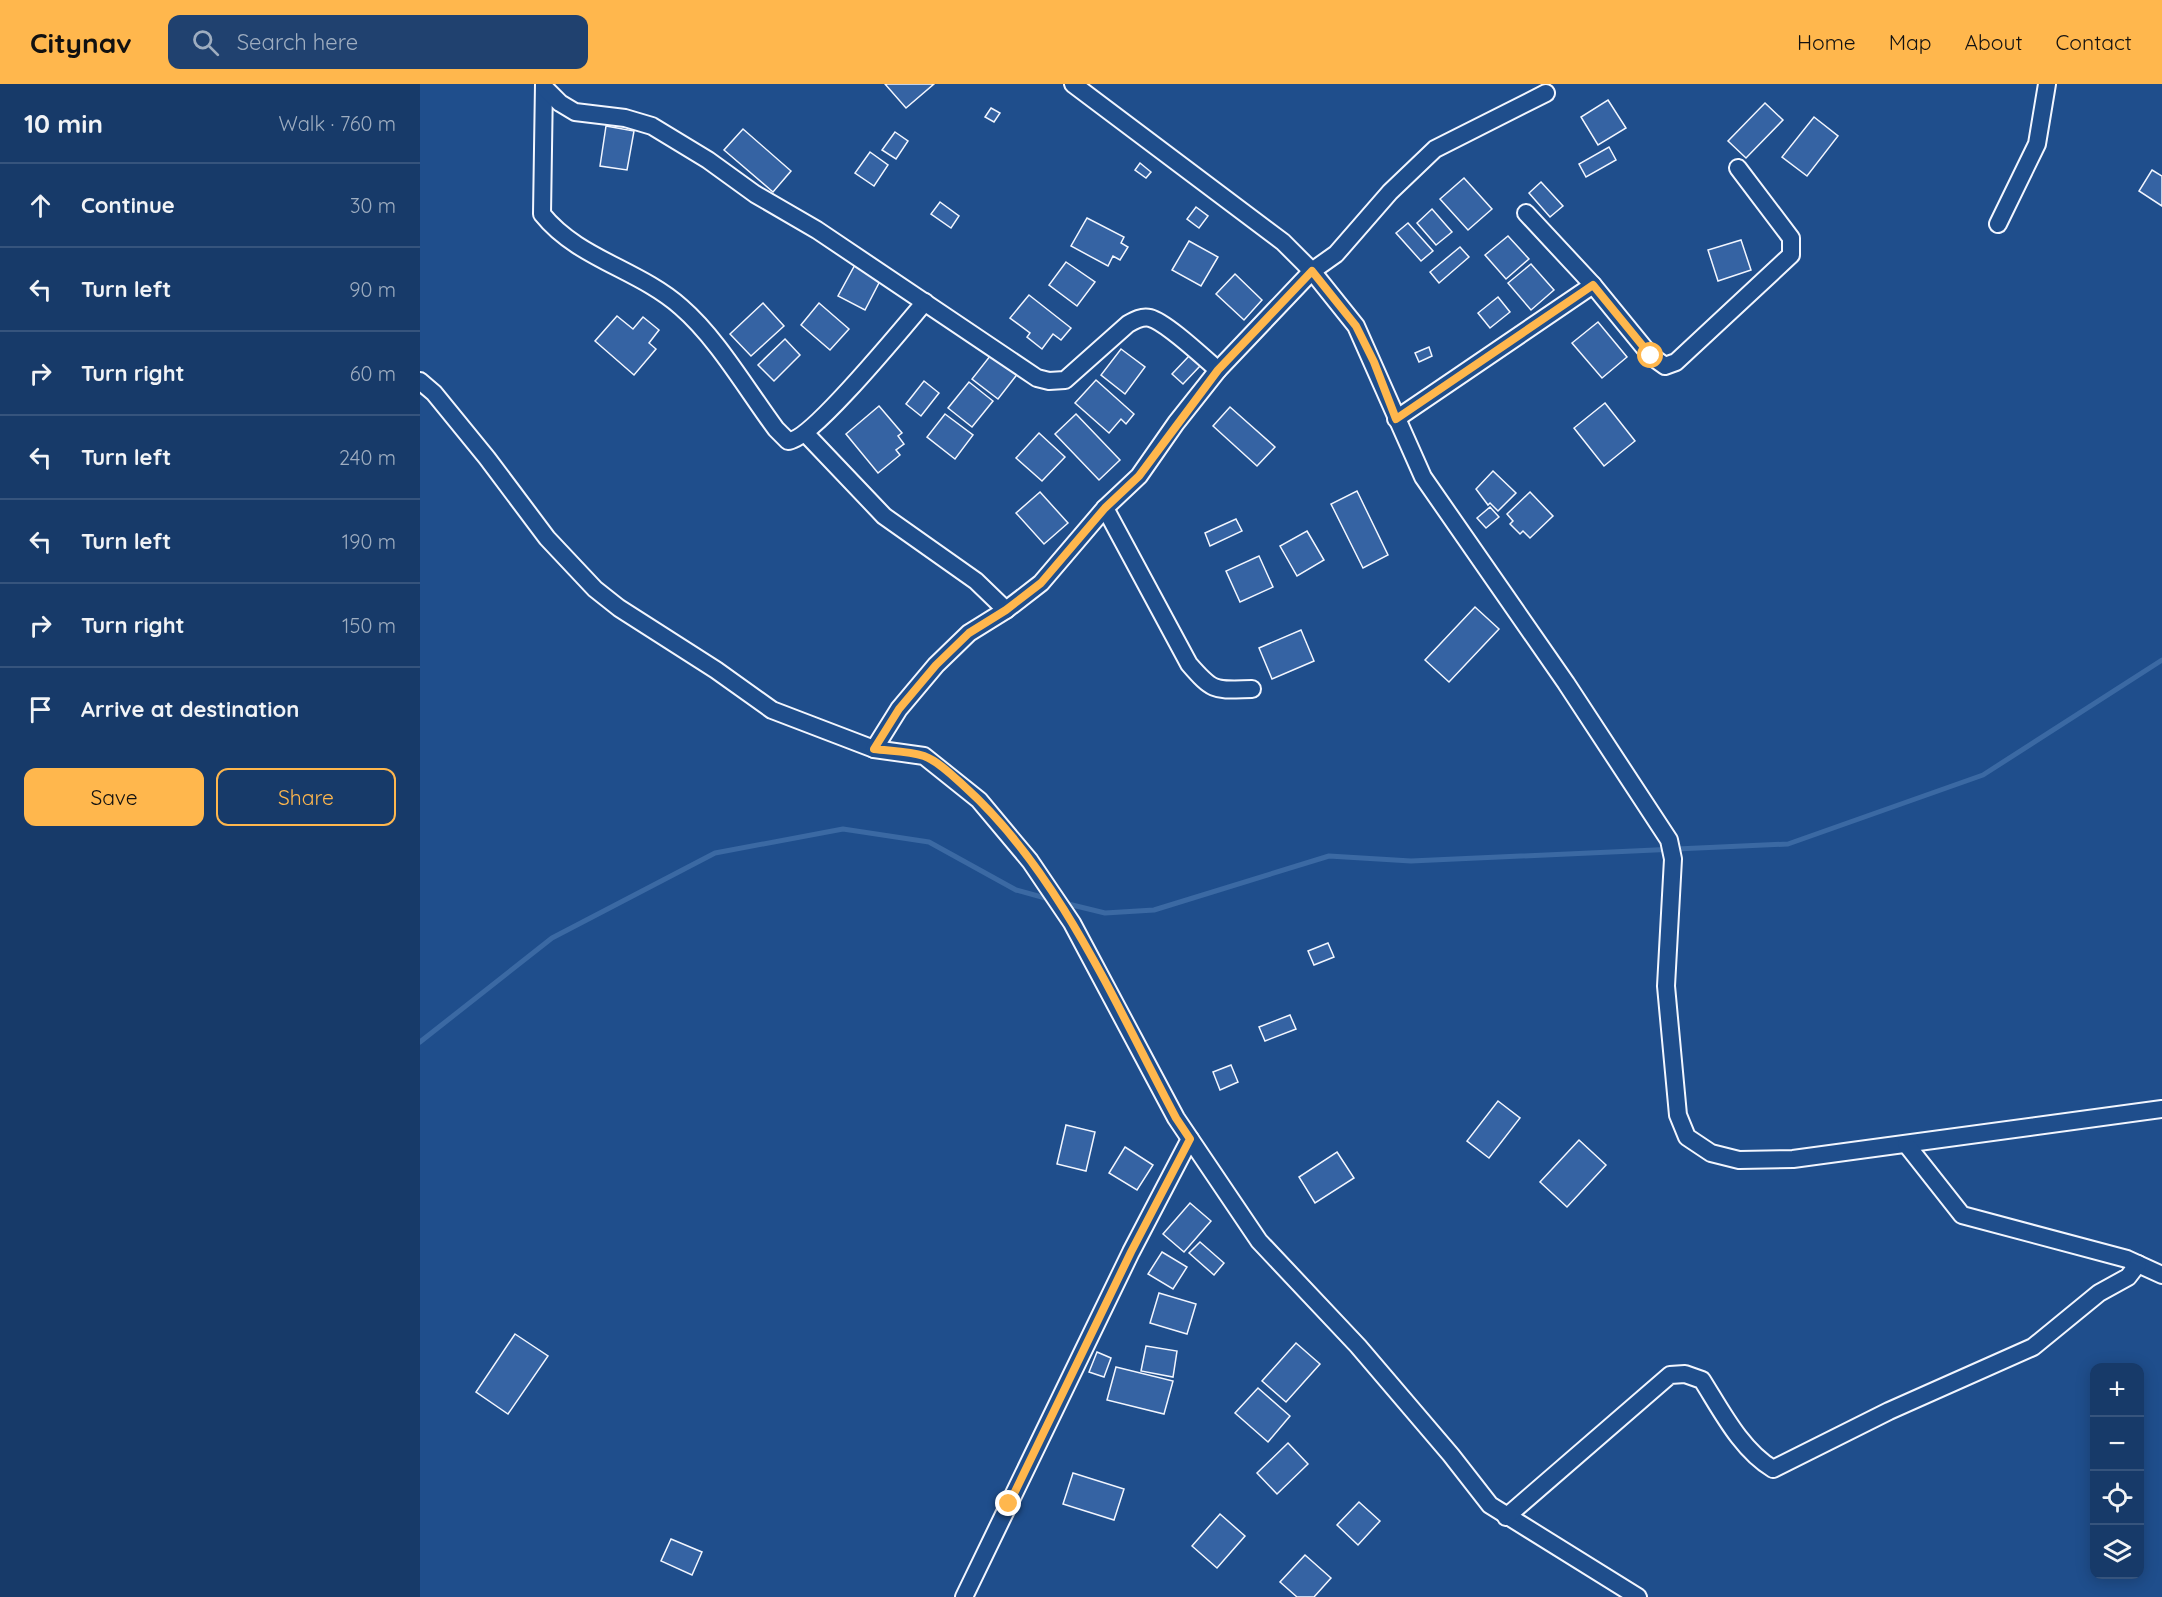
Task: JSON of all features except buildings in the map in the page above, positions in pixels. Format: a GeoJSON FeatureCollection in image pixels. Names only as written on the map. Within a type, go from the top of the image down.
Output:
{"type":"FeatureCollection","features":[{"type":"Feature","properties":{"kind":"street"},"geometry":{"type":"LineString","coordinates":[[1072,84],[1244,211],[1312,271],[1356,326],[1374,362],[1396,419],[1423,477],[1566,683],[1669,840],[1673,859],[1666,986],[1678,1115],[1687,1137],[1711,1153],[1739,1160],[1793,1159],[2162,1109]]}},
{"type":"Feature","properties":{"kind":"street"},"geometry":{"type":"LineString","coordinates":[[1998,224],[2037,144],[2047,84]]}},
{"type":"Feature","properties":{"kind":"street"},"geometry":{"type":"LineString","coordinates":[[544,86],[560,103],[575,112],[625,118],[652,126],[708,160],[755,194],[817,230],[1037,378],[1049,381],[1065,380],[1128,324],[1138,319],[1150,318],[1161,324],[1218,370]]}},
{"type":"Feature","properties":{"kind":"street"},"geometry":{"type":"LineString","coordinates":[[544,86],[542,214],[554,229],[576,246],[633,274],[681,306],[712,340],[776,429],[788,441],[806,434],[871,366],[924,302]]}},
{"type":"Feature","properties":{"kind":"street"},"geometry":{"type":"LineString","coordinates":[[874,749],[899,709],[936,665],[969,633],[1006,610],[1041,583],[1105,508],[1139,476],[1218,370],[1312,271],[1336,254],[1390,192],[1435,149],[1546,93]]}},
{"type":"Feature","properties":{"kind":"street"},"geometry":{"type":"LineString","coordinates":[[1526,213],[1593,285],[1651,356],[1665,366],[1676,362],[1791,255],[1791,238],[1738,168]]}},
{"type":"Feature","properties":{"kind":"street"},"geometry":{"type":"LineString","coordinates":[[1396,419],[1593,285]]}},
{"type":"Feature","properties":{"kind":"street"},"geometry":{"type":"LineString","coordinates":[[420,381],[434,393],[547,538],[595,589],[772,710],[874,749],[924,756],[952,776],[979,800],[1030,861],[1072,923],[1176,1118],[1258,1241],[1358,1346],[1451,1455],[1490,1505],[1638,1597]]}},
{"type":"Feature","properties":{"kind":"street"},"geometry":{"type":"LineString","coordinates":[[806,434],[884,516],[976,581],[1006,610]]}},
{"type":"Feature","properties":{"kind":"street"},"geometry":{"type":"LineString","coordinates":[[1105,508],[1189,664],[1208,686],[1220,690],[1252,689]]}},
{"type":"Feature","properties":{"kind":"street"},"geometry":{"type":"LineString","coordinates":[[964,1597],[1131,1252],[1190,1139]]}},
{"type":"Feature","properties":{"kind":"street"},"geometry":{"type":"LineString","coordinates":[[1906,1144],[1962,1215],[2138,1264],[2162,1275]]}},
{"type":"Feature","properties":{"kind":"street"},"geometry":{"type":"LineString","coordinates":[[1506,1517],[1670,1375],[1685,1374],[1702,1380],[1730,1424],[1760,1461],[1773,1469],[1889,1411],[2033,1347],[2099,1293],[2128,1278],[2138,1264]]}},
{"type":"Feature","properties":{"kind":"waterway"},"geometry":{"type":"LineString","coordinates":[[1064,903],[1105,913],[1154,910],[1329,856],[1411,861],[1788,844],[1983,775],[2162,660]]}},
{"type":"Feature","properties":{"kind":"waterway"},"geometry":{"type":"LineString","coordinates":[[420,1042],[552,938],[715,853],[843,829],[929,842],[1016,890],[1049,899]]}},
{"type":"Feature","properties":{"kind":"route"},"geometry":{"type":"LineString","coordinates":[[1009,1504],[1131,1252],[1190,1139],[1176,1118],[1072,923],[1030,861],[979,800],[952,776],[924,756],[874,749],[899,709],[936,665],[969,633],[1006,610],[1041,583],[1105,508],[1139,476],[1200,390],[1312,271],[1356,326],[1374,362],[1396,419],[1576,294],[1593,285],[1651,356]]}}]}
